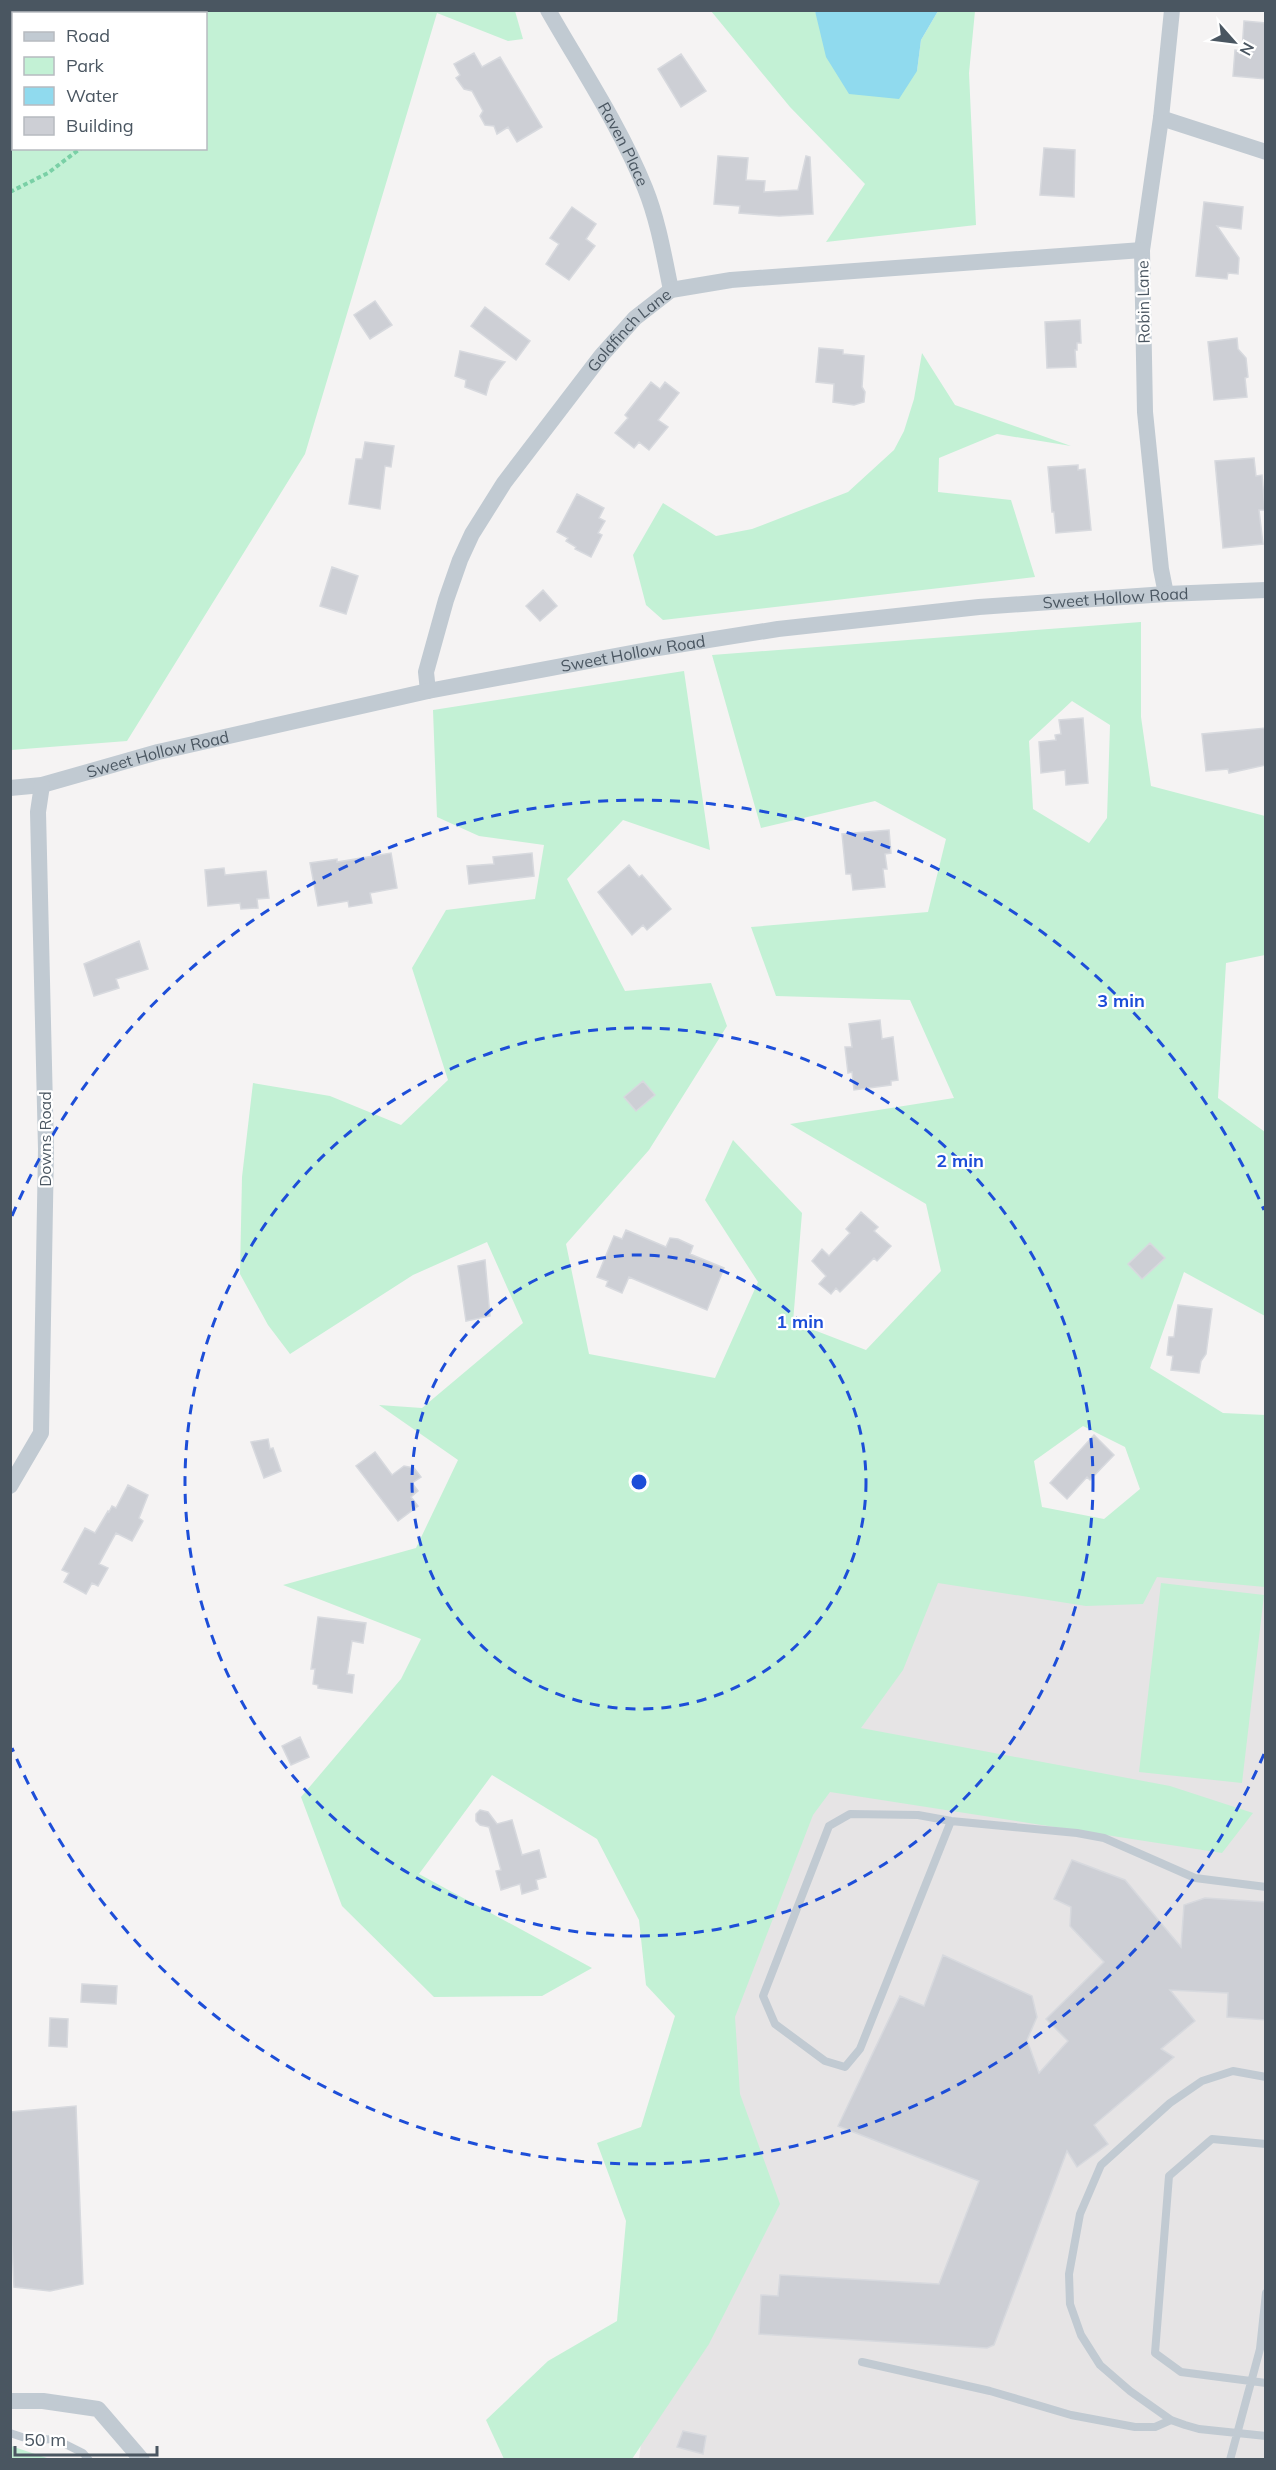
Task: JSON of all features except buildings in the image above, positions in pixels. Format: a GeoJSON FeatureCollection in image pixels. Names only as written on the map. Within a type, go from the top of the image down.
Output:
{"type":"FeatureCollection","features":[{"type":"Feature","properties":{"kind":"street","name":"Raven Place"},"geometry":{"type":"LineString","coordinates":[[548,10],[616,128],[645,188],[658,230],[670,290]]}},
{"type":"Feature","properties":{"kind":"street","name":"Robin Lane"},"geometry":{"type":"LineString","coordinates":[[1166,594],[1161,569],[1145,412],[1142,250],[1161,118],[1172,10]]}},
{"type":"Feature","properties":{"kind":"street"},"geometry":{"type":"LineString","coordinates":[[1161,118],[1266,152]]}},
{"type":"Feature","properties":{"kind":"street","name":"Goldfinch Lane"},"geometry":{"type":"LineString","coordinates":[[428,692],[426,672],[446,600],[472,534],[504,483],[601,356],[635,318],[670,290],[731,280],[1142,250]]}},
{"type":"Feature","properties":{"kind":"street","name":"Sweet Hollow Road"},"geometry":{"type":"LineString","coordinates":[[10,788],[42,785],[158,752],[428,692],[658,648],[778,628],[979,607],[1166,594],[1266,590]]}},
{"type":"Feature","properties":{"kind":"street","name":"Downs Road"},"geometry":{"type":"LineString","coordinates":[[10,1486],[41,1433],[46,1149],[38,812],[42,785]]}},
{"type":"Feature","properties":{"kind":"street"},"geometry":{"type":"LineString","coordinates":[[10,2401],[43,2401],[98,2409],[142,2460]]}},
{"type":"Feature","properties":{"kind":"lane"},"geometry":{"type":"LineString","coordinates":[[951,1821],[860,2049],[844,2067],[825,2061],[775,2024],[763,1996],[829,1826],[850,1814],[918,1815],[951,1821],[1077,1833],[1104,1838],[1195,1878],[1266,1887]]}},
{"type":"Feature","properties":{"kind":"lane"},"geometry":{"type":"LineString","coordinates":[[1266,2077],[1233,2071],[1202,2081],[1170,2103],[1101,2166],[1080,2214],[1069,2274],[1070,2304],[1081,2335],[1100,2365],[1130,2391],[1171,2420],[1199,2429],[1266,2436]]}},
{"type":"Feature","properties":{"kind":"lane"},"geometry":{"type":"LineString","coordinates":[[1266,2144],[1212,2139],[1169,2176],[1155,2353],[1181,2372],[1266,2383]]}},
{"type":"Feature","properties":{"kind":"lane"},"geometry":{"type":"LineString","coordinates":[[1230,2460],[1260,2349],[1266,2293]]}},
{"type":"Feature","properties":{"kind":"lane"},"geometry":{"type":"LineString","coordinates":[[862,2362],[990,2391],[1071,2415],[1125,2425],[1155,2427],[1171,2420]]}},
{"type":"Feature","properties":{"kind":"lane"},"geometry":{"type":"LineString","coordinates":[[10,2433],[31,2440],[55,2439],[83,2454],[89,2460]]}},
{"type":"Feature","properties":{"kind":"path"},"geometry":{"type":"LineString","coordinates":[[10,192],[48,173],[78,150]]}},
{"type":"Feature","properties":{"kind":"shaded area"},"geometry":{"type":"Polygon","coordinates":[[[754,1498],[1265,1556],[1265,2459],[639,2460],[754,1498]]]}},
{"type":"Feature","properties":{"kind":"green space"},"geometry":{"type":"Polygon","coordinates":[[[11,10],[515,11],[523,39],[508,41],[437,13],[305,454],[127,741],[11,750],[11,10]]]}},
{"type":"Feature","properties":{"kind":"green space"},"geometry":{"type":"Polygon","coordinates":[[[711,11],[815,11],[818,19],[917,71],[921,40],[938,11],[975,11],[969,73],[976,225],[826,242],[865,184],[790,107],[711,11]]]}},
{"type":"Feature","properties":{"kind":"green space"},"geometry":{"type":"Polygon","coordinates":[[[922,353],[955,405],[1071,446],[997,434],[939,458],[938,492],[1011,500],[1035,577],[663,620],[646,605],[633,555],[663,503],[716,536],[752,529],[848,492],[894,450],[904,431],[914,399],[922,353]]]}},
{"type":"Feature","properties":{"kind":"green space"},"geometry":{"type":"Polygon","coordinates":[[[1141,622],[1141,717],[1151,786],[1265,816],[1265,955],[1226,963],[1218,1098],[1265,1132],[1265,1316],[1184,1272],[1150,1368],[1223,1413],[1265,1415],[1265,1587],[1157,1577],[1143,1604],[1086,1606],[938,1583],[903,1670],[861,1728],[1170,1786],[1253,1813],[1222,1853],[830,1792],[813,1815],[735,2017],[740,2094],[780,2204],[709,2344],[632,2459],[504,2459],[486,2420],[548,2361],[617,2321],[626,2221],[597,2143],[641,2127],[675,2016],[646,1985],[639,1920],[597,1839],[492,1775],[419,1874],[592,1968],[542,1996],[434,1997],[342,1906],[301,1797],[401,1679],[421,1639],[283,1585],[416,1548],[458,1460],[379,1405],[422,1408],[523,1323],[487,1242],[413,1275],[290,1354],[268,1325],[240,1274],[242,1177],[253,1083],[330,1096],[401,1125],[448,1080],[412,968],[446,910],[535,899],[544,845],[479,836],[437,817],[433,710],[684,671],[710,850],[623,820],[567,879],[625,991],[711,983],[727,1026],[649,1150],[566,1244],[589,1354],[715,1378],[758,1282],[705,1200],[733,1140],[802,1213],[793,1322],[866,1350],[941,1271],[926,1204],[790,1124],[954,1098],[910,1000],[776,996],[751,927],[928,912],[946,839],[875,801],[761,828],[712,655],[1141,622]],[[1072,701],[1029,741],[1033,809],[1089,843],[1107,818],[1110,725],[1072,701]],[[1083,1426],[1034,1461],[1042,1507],[1104,1519],[1140,1489],[1125,1447],[1083,1426]]]}},
{"type":"Feature","properties":{"kind":"green space"},"geometry":{"type":"Polygon","coordinates":[[[1161,1583],[1264,1595],[1242,1783],[1139,1772],[1161,1583]]]}},
{"type":"Feature","properties":{"kind":"green space"},"geometry":{"type":"Polygon","coordinates":[[[11,2446],[50,2459],[11,2459],[11,2446]]]}},
{"type":"Feature","properties":{"kind":"water"},"geometry":{"type":"Polygon","coordinates":[[[815,10],[938,11],[921,40],[917,71],[899,99],[849,94],[826,57],[815,10]]]}}]}
